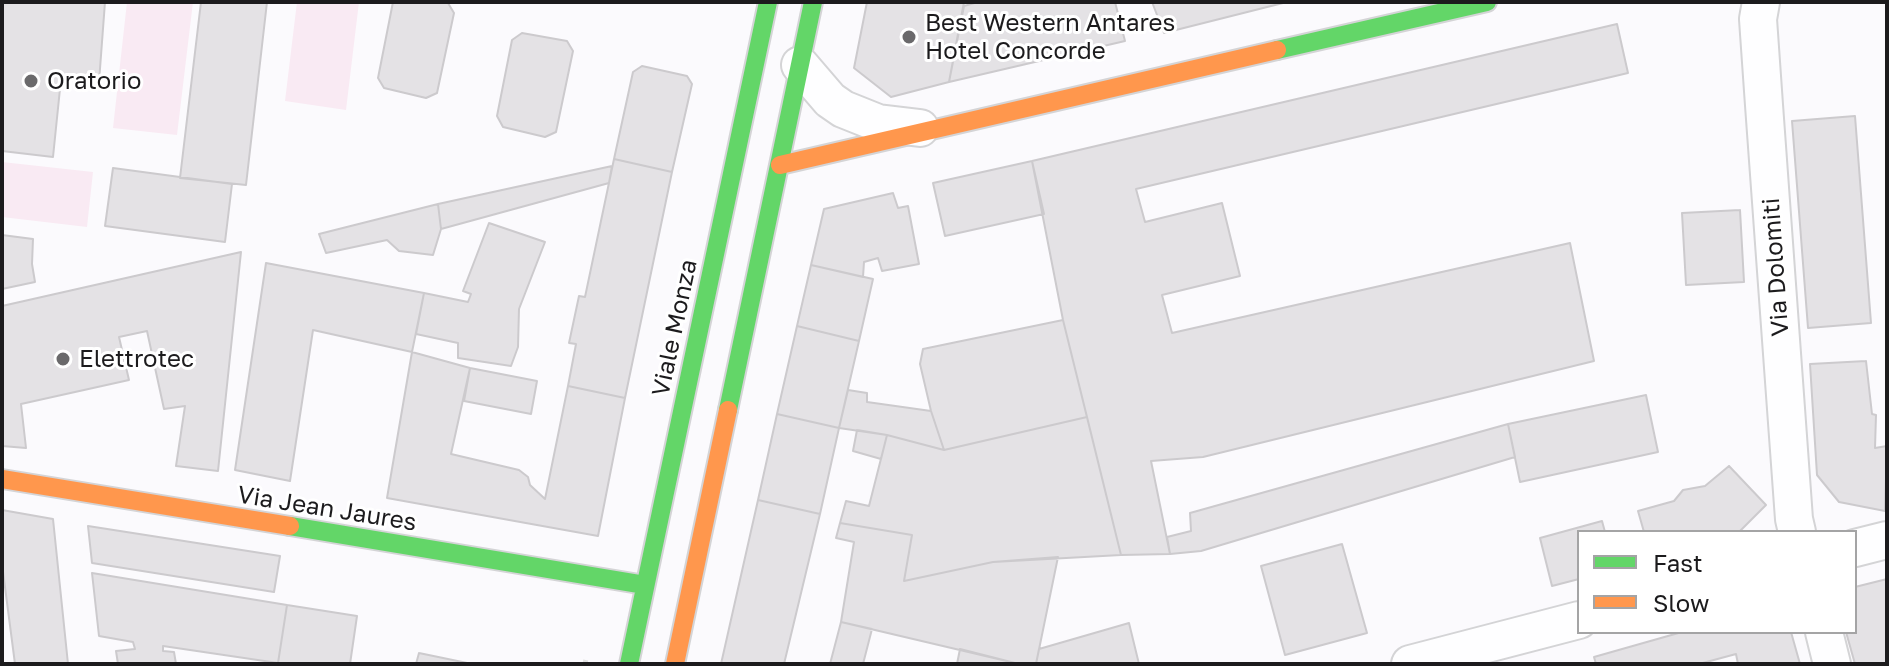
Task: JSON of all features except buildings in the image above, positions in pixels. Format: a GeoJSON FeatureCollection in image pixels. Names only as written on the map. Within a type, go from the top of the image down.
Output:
{"type":"FeatureCollection","features":[{"type":"Feature","properties":{"kind":"street","name":"Viale Monza"},"geometry":{"type":"LineString","coordinates":[[629,664],[768,2]]}},
{"type":"Feature","properties":{"kind":"street"},"geometry":{"type":"LineString","coordinates":[[675,664],[813,2]]}},
{"type":"Feature","properties":{"kind":"street"},"geometry":{"type":"LineString","coordinates":[[780,165],[1487,2]]}},
{"type":"Feature","properties":{"kind":"street","name":"Via Dolomiti"},"geometry":{"type":"LineString","coordinates":[[1761,2],[1758,19],[1797,530]]}},
{"type":"Feature","properties":{"kind":"street"},"geometry":{"type":"LineString","coordinates":[[800,65],[830,100],[853,114],[895,127],[937,129]]}},
{"type":"Feature","properties":{"kind":"street","name":"Via Jean Jaures"},"geometry":{"type":"LineString","coordinates":[[2,479],[645,585]]}},
{"type":"Feature","properties":{"kind":"street"},"geometry":{"type":"LineString","coordinates":[[1857,548],[1887,540]]}},
{"type":"Feature","properties":{"kind":"street"},"geometry":{"type":"LineString","coordinates":[[1410,664],[1577,621]]}},
{"type":"Feature","properties":{"kind":"street"},"geometry":{"type":"LineString","coordinates":[[1824,634],[1832,664]]}},
{"type":"Feature","properties":{"kind":"shaded area"},"geometry":{"type":"Polygon","coordinates":[[[127,2],[193,2],[177,135],[113,128],[127,2]]]}},
{"type":"Feature","properties":{"kind":"shaded area"},"geometry":{"type":"Polygon","coordinates":[[[297,2],[359,2],[346,110],[285,101],[297,2]]]}},
{"type":"Feature","properties":{"kind":"shaded area"},"geometry":{"type":"Polygon","coordinates":[[[2,162],[93,172],[87,227],[2,217],[2,162]]]}},
{"type":"Feature","properties":{"kind":"traffic: fast"},"geometry":{"type":"LineString","coordinates":[[629,664],[768,2]]}},
{"type":"Feature","properties":{"kind":"traffic: fast"},"geometry":{"type":"LineString","coordinates":[[728,410],[813,2]]}},
{"type":"Feature","properties":{"kind":"traffic: fast"},"geometry":{"type":"LineString","coordinates":[[1277,50],[1487,2]]}},
{"type":"Feature","properties":{"kind":"traffic: fast"},"geometry":{"type":"LineString","coordinates":[[290,526],[645,585]]}},
{"type":"Feature","properties":{"kind":"traffic: slow"},"geometry":{"type":"LineString","coordinates":[[780,165],[1277,50]]}},
{"type":"Feature","properties":{"kind":"traffic: slow"},"geometry":{"type":"LineString","coordinates":[[675,664],[728,410]]}},
{"type":"Feature","properties":{"kind":"traffic: slow"},"geometry":{"type":"LineString","coordinates":[[2,479],[290,526]]}},
{"type":"Feature","properties":{"kind":"place","name":"Best Western Antares Hotel Concorde"},"geometry":{"type":"Point","coordinates":[909,37]}},
{"type":"Feature","properties":{"kind":"place","name":"Oratorio"},"geometry":{"type":"Point","coordinates":[31,81]}},
{"type":"Feature","properties":{"kind":"place","name":"Elettrotec"},"geometry":{"type":"Point","coordinates":[63,359]}}]}
